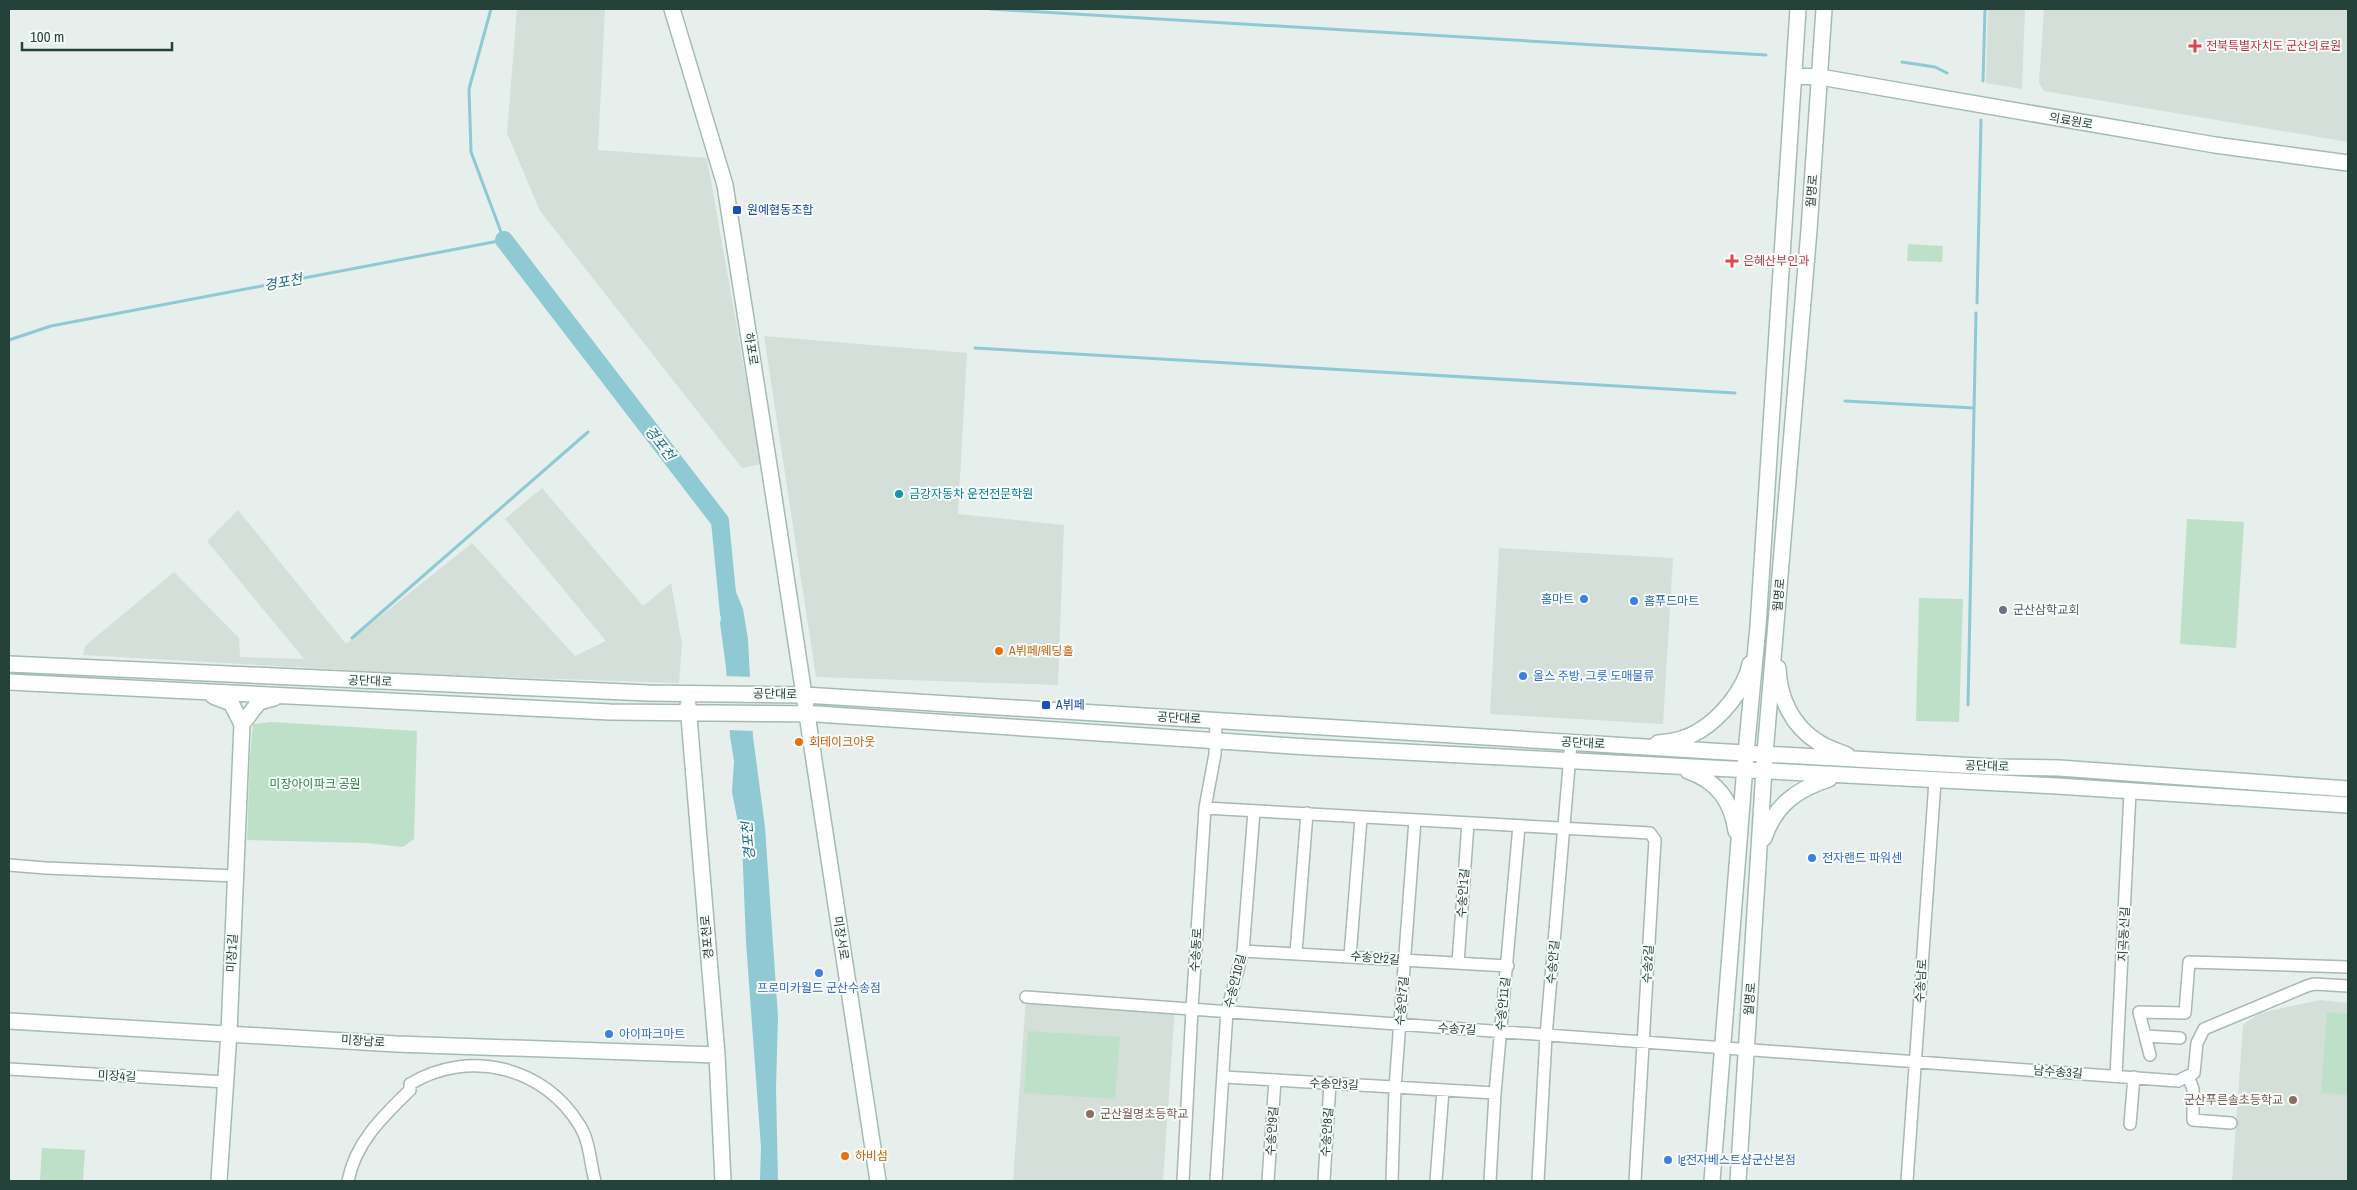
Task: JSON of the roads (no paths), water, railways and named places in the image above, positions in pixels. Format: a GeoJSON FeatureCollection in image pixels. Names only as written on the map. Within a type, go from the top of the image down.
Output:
{"type":"FeatureCollection","features":[{"type":"Feature","properties":{"kind":"street","name":"하포로"},"geometry":{"type":"LineString","coordinates":[[672,9],[725,185],[804,695]]}},
{"type":"Feature","properties":{"kind":"street","name":"월명로"},"geometry":{"type":"LineString","coordinates":[[1712,1181],[1758,626],[1798,9]]}},
{"type":"Feature","properties":{"kind":"street","name":"월명로"},"geometry":{"type":"LineString","coordinates":[[1738,1181],[1765,754],[1824,9]]}},
{"type":"Feature","properties":{"kind":"street","name":"의료원로"},"geometry":{"type":"LineString","coordinates":[[1794,76],[1820,77],[2215,145],[2348,163]]}},
{"type":"Feature","properties":{"kind":"street"},"geometry":{"type":"LineString","coordinates":[[1625,746],[1668,742],[1698,732],[1714,719],[1730,701],[1748,673],[1758,626]]}},
{"type":"Feature","properties":{"kind":"street"},"geometry":{"type":"LineString","coordinates":[[1776,628],[1778,674],[1785,705],[1794,720],[1818,742],[1858,760]]}},
{"type":"Feature","properties":{"kind":"street","name":"공단대로"},"geometry":{"type":"LineString","coordinates":[[9,664],[248,676],[690,693],[804,695],[1746,754],[2059,768],[2348,789]]}},
{"type":"Feature","properties":{"kind":"street","name":"공단대로"},"geometry":{"type":"LineString","coordinates":[[9,682],[610,712],[807,713],[1044,727],[1215,741],[2348,805]]}},
{"type":"Feature","properties":{"kind":"street"},"geometry":{"type":"LineString","coordinates":[[195,692],[231,703],[242,724],[259,702],[292,697]]}},
{"type":"Feature","properties":{"kind":"street","name":"경포천로"},"geometry":{"type":"LineString","coordinates":[[690,693],[688,713],[717,1055],[723,1181]]}},
{"type":"Feature","properties":{"kind":"street","name":"미장서로"},"geometry":{"type":"LineString","coordinates":[[804,695],[878,1181]]}},
{"type":"Feature","properties":{"kind":"street","name":"수송동로"},"geometry":{"type":"LineString","coordinates":[[1183,1181],[1205,808],[1215,754],[1216,720]]}},
{"type":"Feature","properties":{"kind":"street","name":"미장1길"},"geometry":{"type":"LineString","coordinates":[[219,1181],[229,1032],[242,724]]}},
{"type":"Feature","properties":{"kind":"street","name":"수송안길"},"geometry":{"type":"LineString","coordinates":[[1538,1181],[1546,1036],[1571,743]]}},
{"type":"Feature","properties":{"kind":"street"},"geometry":{"type":"LineString","coordinates":[[1655,765],[1690,772],[1703,777],[1716,786],[1727,800],[1734,816],[1739,853]]}},
{"type":"Feature","properties":{"kind":"street"},"geometry":{"type":"LineString","coordinates":[[1760,851],[1771,821],[1783,804],[1797,791],[1831,778],[1854,776]]}},
{"type":"Feature","properties":{"kind":"street","name":"수송남로"},"geometry":{"type":"LineString","coordinates":[[1907,1181],[1935,781]]}},
{"type":"Feature","properties":{"kind":"street","name":"지곡동신길"},"geometry":{"type":"LineString","coordinates":[[2116,1076],[2130,792]]}},
{"type":"Feature","properties":{"kind":"street"},"geometry":{"type":"LineString","coordinates":[[1205,808],[1565,828]]}},
{"type":"Feature","properties":{"kind":"street","name":"수송안10길"},"geometry":{"type":"LineString","coordinates":[[1216,1181],[1227,1011],[1243,951],[1254,811]]}},
{"type":"Feature","properties":{"kind":"street"},"geometry":{"type":"LineString","coordinates":[[1296,953],[1307,813]]}},
{"type":"Feature","properties":{"kind":"street"},"geometry":{"type":"LineString","coordinates":[[1350,956],[1362,818]]}},
{"type":"Feature","properties":{"kind":"street","name":"수송안7길"},"geometry":{"type":"LineString","coordinates":[[1392,1181],[1395,1088],[1406,961],[1415,820]]}},
{"type":"Feature","properties":{"kind":"street","name":"수송안1길"},"geometry":{"type":"LineString","coordinates":[[1458,963],[1468,823]]}},
{"type":"Feature","properties":{"kind":"street","name":"수송안11길"},"geometry":{"type":"LineString","coordinates":[[1490,1181],[1495,1093],[1508,966],[1519,826]]}},
{"type":"Feature","properties":{"kind":"street","name":"수송2길"},"geometry":{"type":"LineString","coordinates":[[1565,828],[1650,833],[1655,840],[1635,1181]]}},
{"type":"Feature","properties":{"kind":"street"},"geometry":{"type":"LineString","coordinates":[[9,865],[236,876]]}},
{"type":"Feature","properties":{"kind":"street","name":"수송안2길"},"geometry":{"type":"LineString","coordinates":[[1243,951],[1508,966]]}},
{"type":"Feature","properties":{"kind":"street"},"geometry":{"type":"LineString","coordinates":[[2150,1055],[2139,1012],[2185,1013],[2189,962],[2348,967]]}},
{"type":"Feature","properties":{"kind":"street"},"geometry":{"type":"LineString","coordinates":[[2231,1123],[2193,1120],[2193,1088],[2188,1076],[2194,1073],[2197,1043],[2204,1029],[2306,986],[2314,984],[2348,986]]}},
{"type":"Feature","properties":{"kind":"street","name":"수송7길"},"geometry":{"type":"LineString","coordinates":[[1026,997],[1722,1049]]}},
{"type":"Feature","properties":{"kind":"street","name":"미장남로"},"geometry":{"type":"LineString","coordinates":[[9,1021],[229,1032],[396,1044],[717,1055]]}},
{"type":"Feature","properties":{"kind":"street"},"geometry":{"type":"LineString","coordinates":[[2145,1036],[2180,1038]]}},
{"type":"Feature","properties":{"kind":"street","name":"남수송3길"},"geometry":{"type":"LineString","coordinates":[[1722,1049],[2178,1081],[2188,1076]]}},
{"type":"Feature","properties":{"kind":"street"},"geometry":{"type":"LineString","coordinates":[[348,1181],[350,1170],[364,1140],[375,1124],[410,1090],[410,1084],[420,1078],[449,1068],[474,1066],[518,1073],[542,1084],[556,1094],[581,1127],[589,1147],[594,1181]]}},
{"type":"Feature","properties":{"kind":"street","name":"미장4길"},"geometry":{"type":"LineString","coordinates":[[9,1069],[226,1082]]}},
{"type":"Feature","properties":{"kind":"street"},"geometry":{"type":"LineString","coordinates":[[2130,1124],[2134,1077]]}},
{"type":"Feature","properties":{"kind":"street","name":"수송안3길"},"geometry":{"type":"LineString","coordinates":[[1224,1078],[1495,1093]]}},
{"type":"Feature","properties":{"kind":"street","name":"수송안9길"},"geometry":{"type":"LineString","coordinates":[[1268,1181],[1275,1080]]}},
{"type":"Feature","properties":{"kind":"street","name":"수송안8길"},"geometry":{"type":"LineString","coordinates":[[1324,1181],[1330,1083]]}},
{"type":"Feature","properties":{"kind":"street"},"geometry":{"type":"LineString","coordinates":[[1436,1181],[1443,1090]]}},
{"type":"Feature","properties":{"kind":"water"},"geometry":{"type":"Polygon","coordinates":[[[730,577],[743,609],[748,639],[753,737],[765,827],[778,1017],[776,1088],[778,1181],[760,1181],[761,1147],[746,942],[742,843],[732,792],[734,761],[730,736],[726,667],[720,623],[730,577]]]}},
{"type":"Feature","properties":{"kind":"waterway","name":"경포천"},"geometry":{"type":"LineString","coordinates":[[9,340],[51,326],[504,240],[471,152],[469,89],[491,9]]}},
{"type":"Feature","properties":{"kind":"waterway"},"geometry":{"type":"LineString","coordinates":[[990,9],[1766,55]]}},
{"type":"Feature","properties":{"kind":"waterway"},"geometry":{"type":"LineString","coordinates":[[1983,81],[1985,9]]}},
{"type":"Feature","properties":{"kind":"waterway"},"geometry":{"type":"LineString","coordinates":[[1902,62],[1935,67],[1947,73]]}},
{"type":"Feature","properties":{"kind":"waterway"},"geometry":{"type":"LineString","coordinates":[[1977,303],[1981,120]]}},
{"type":"Feature","properties":{"kind":"waterway","name":"경포천"},"geometry":{"type":"LineString","coordinates":[[504,240],[720,521],[729,614]]}},
{"type":"Feature","properties":{"kind":"waterway"},"geometry":{"type":"LineString","coordinates":[[1968,705],[1976,313]]}},
{"type":"Feature","properties":{"kind":"waterway"},"geometry":{"type":"LineString","coordinates":[[975,348],[1735,393]]}},
{"type":"Feature","properties":{"kind":"waterway"},"geometry":{"type":"LineString","coordinates":[[1845,401],[1974,408]]}},
{"type":"Feature","properties":{"kind":"waterway"},"geometry":{"type":"LineString","coordinates":[[352,638],[588,432]]}},
{"type":"Feature","properties":{"kind":"place","name":"전북특별자치도 군산의료원"},"geometry":{"type":"Point","coordinates":[2195,46]}},
{"type":"Feature","properties":{"kind":"place","name":"원예협동조합"},"geometry":{"type":"Point","coordinates":[737,210]}},
{"type":"Feature","properties":{"kind":"place","name":"은혜산부인과"},"geometry":{"type":"Point","coordinates":[1732,261]}},
{"type":"Feature","properties":{"kind":"place","name":"금강자동차 운전전문학원"},"geometry":{"type":"Point","coordinates":[899,494]}},
{"type":"Feature","properties":{"kind":"place","name":"홈마트"},"geometry":{"type":"Point","coordinates":[1584,599]}},
{"type":"Feature","properties":{"kind":"place","name":"홈푸드마트"},"geometry":{"type":"Point","coordinates":[1634,601]}},
{"type":"Feature","properties":{"kind":"place","name":"군산삼학교회"},"geometry":{"type":"Point","coordinates":[2003,610]}},
{"type":"Feature","properties":{"kind":"place","name":"A뷔페/웨딩홀"},"geometry":{"type":"Point","coordinates":[999,651]}},
{"type":"Feature","properties":{"kind":"place","name":"올스 주방, 그릇 도매물류"},"geometry":{"type":"Point","coordinates":[1523,676]}},
{"type":"Feature","properties":{"kind":"place","name":"A뷔페"},"geometry":{"type":"Point","coordinates":[1046,705]}},
{"type":"Feature","properties":{"kind":"place","name":"회테이크아웃"},"geometry":{"type":"Point","coordinates":[799,742]}},
{"type":"Feature","properties":{"kind":"place","name":"전자랜드 파워센"},"geometry":{"type":"Point","coordinates":[1812,858]}},
{"type":"Feature","properties":{"kind":"place","name":"프로미카월드 군산수송점"},"geometry":{"type":"Point","coordinates":[819,973]}},
{"type":"Feature","properties":{"kind":"place","name":"아이파크마트"},"geometry":{"type":"Point","coordinates":[609,1034]}},
{"type":"Feature","properties":{"kind":"place","name":"군산푸른솔초등학교"},"geometry":{"type":"Point","coordinates":[2293,1100]}},
{"type":"Feature","properties":{"kind":"place","name":"군산월명초등학교"},"geometry":{"type":"Point","coordinates":[1090,1114]}},
{"type":"Feature","properties":{"kind":"place","name":"하비섬"},"geometry":{"type":"Point","coordinates":[845,1156]}},
{"type":"Feature","properties":{"kind":"place","name":"lg전자베스트샵군산본점"},"geometry":{"type":"Point","coordinates":[1668,1160]}},
{"type":"Feature","properties":{"kind":"park label","name":"미장아이파크 공원"},"geometry":{"type":"Point","coordinates":[315,784]}}]}
